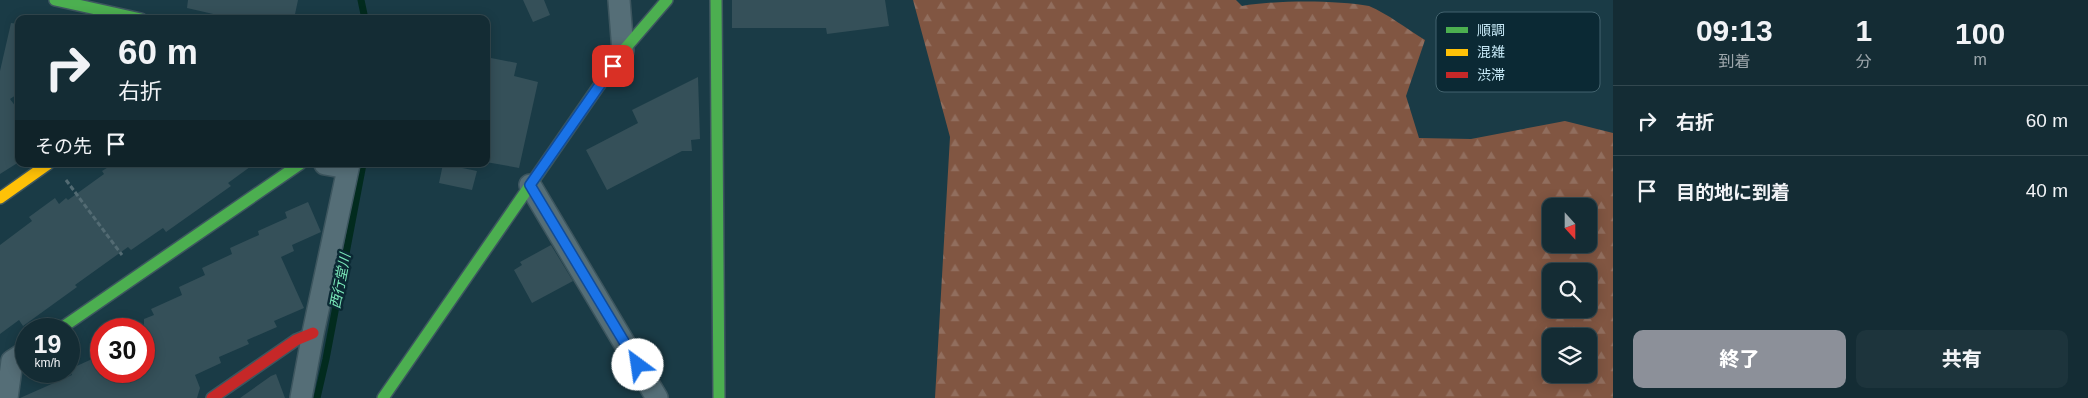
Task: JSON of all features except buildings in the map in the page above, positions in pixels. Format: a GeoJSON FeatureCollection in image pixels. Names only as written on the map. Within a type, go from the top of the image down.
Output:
{"type":"FeatureCollection","features":[{"type":"Feature","properties":{"kind":"street"},"geometry":{"type":"LineString","coordinates":[[55,0],[123,15]]}},
{"type":"Feature","properties":{"kind":"street"},"geometry":{"type":"LineString","coordinates":[[619,0],[623,51]]}},
{"type":"Feature","properties":{"kind":"street"},"geometry":{"type":"LineString","coordinates":[[383,398],[623,51],[667,0]]}},
{"type":"Feature","properties":{"kind":"street"},"geometry":{"type":"LineString","coordinates":[[716,0],[720,398]]}},
{"type":"Feature","properties":{"kind":"street"},"geometry":{"type":"LineString","coordinates":[[0,198],[44,167]]}},
{"type":"Feature","properties":{"kind":"street"},"geometry":{"type":"LineString","coordinates":[[76,318],[296,167]]}},
{"type":"Feature","properties":{"kind":"street"},"geometry":{"type":"LineString","coordinates":[[301,398],[348,167]]}},
{"type":"Feature","properties":{"kind":"street"},"geometry":{"type":"LineString","coordinates":[[530,185],[658,398]]}},
{"type":"Feature","properties":{"kind":"street"},"geometry":{"type":"LineString","coordinates":[[212,398],[296,340],[313,333]]}},
{"type":"Feature","properties":{"kind":"street"},"geometry":{"type":"LineString","coordinates":[[7,398],[12,361],[15,359]]}},
{"type":"Feature","properties":{"kind":"path"},"geometry":{"type":"LineString","coordinates":[[64,178],[138,275]]}},
{"type":"Feature","properties":{"kind":"green space"},"geometry":{"type":"Polygon","coordinates":[[[913,0],[1236,0],[1242,6],[1306,2],[1369,6],[1425,40],[1406,96],[1419,138],[1471,139],[1565,121],[1613,133],[1613,398],[935,398],[950,137],[913,0]]]}},
{"type":"Feature","properties":{"kind":"waterway","name":"西行堂川"},"geometry":{"type":"LineString","coordinates":[[361,0],[364,15]]}},
{"type":"Feature","properties":{"kind":"waterway","name":"西行堂川"},"geometry":{"type":"LineString","coordinates":[[317,398],[362,167]]}},
{"type":"Feature","properties":{"kind":"traffic: fast"},"geometry":{"type":"LineString","coordinates":[[55,0],[123,15]]}},
{"type":"Feature","properties":{"kind":"traffic: fast"},"geometry":{"type":"LineString","coordinates":[[383,398],[623,51],[667,0]]}},
{"type":"Feature","properties":{"kind":"traffic: fast"},"geometry":{"type":"LineString","coordinates":[[716,0],[719,398]]}},
{"type":"Feature","properties":{"kind":"traffic: fast"},"geometry":{"type":"LineString","coordinates":[[76,318],[296,167]]}},
{"type":"Feature","properties":{"kind":"traffic: slow"},"geometry":{"type":"LineString","coordinates":[[0,198],[44,167]]}},
{"type":"Feature","properties":{"kind":"traffic: jam"},"geometry":{"type":"LineString","coordinates":[[212,398],[296,340],[313,333]]}},
{"type":"Feature","properties":{"kind":"route"},"geometry":{"type":"LineString","coordinates":[[613,66],[530,185],[638,365]]}}]}
